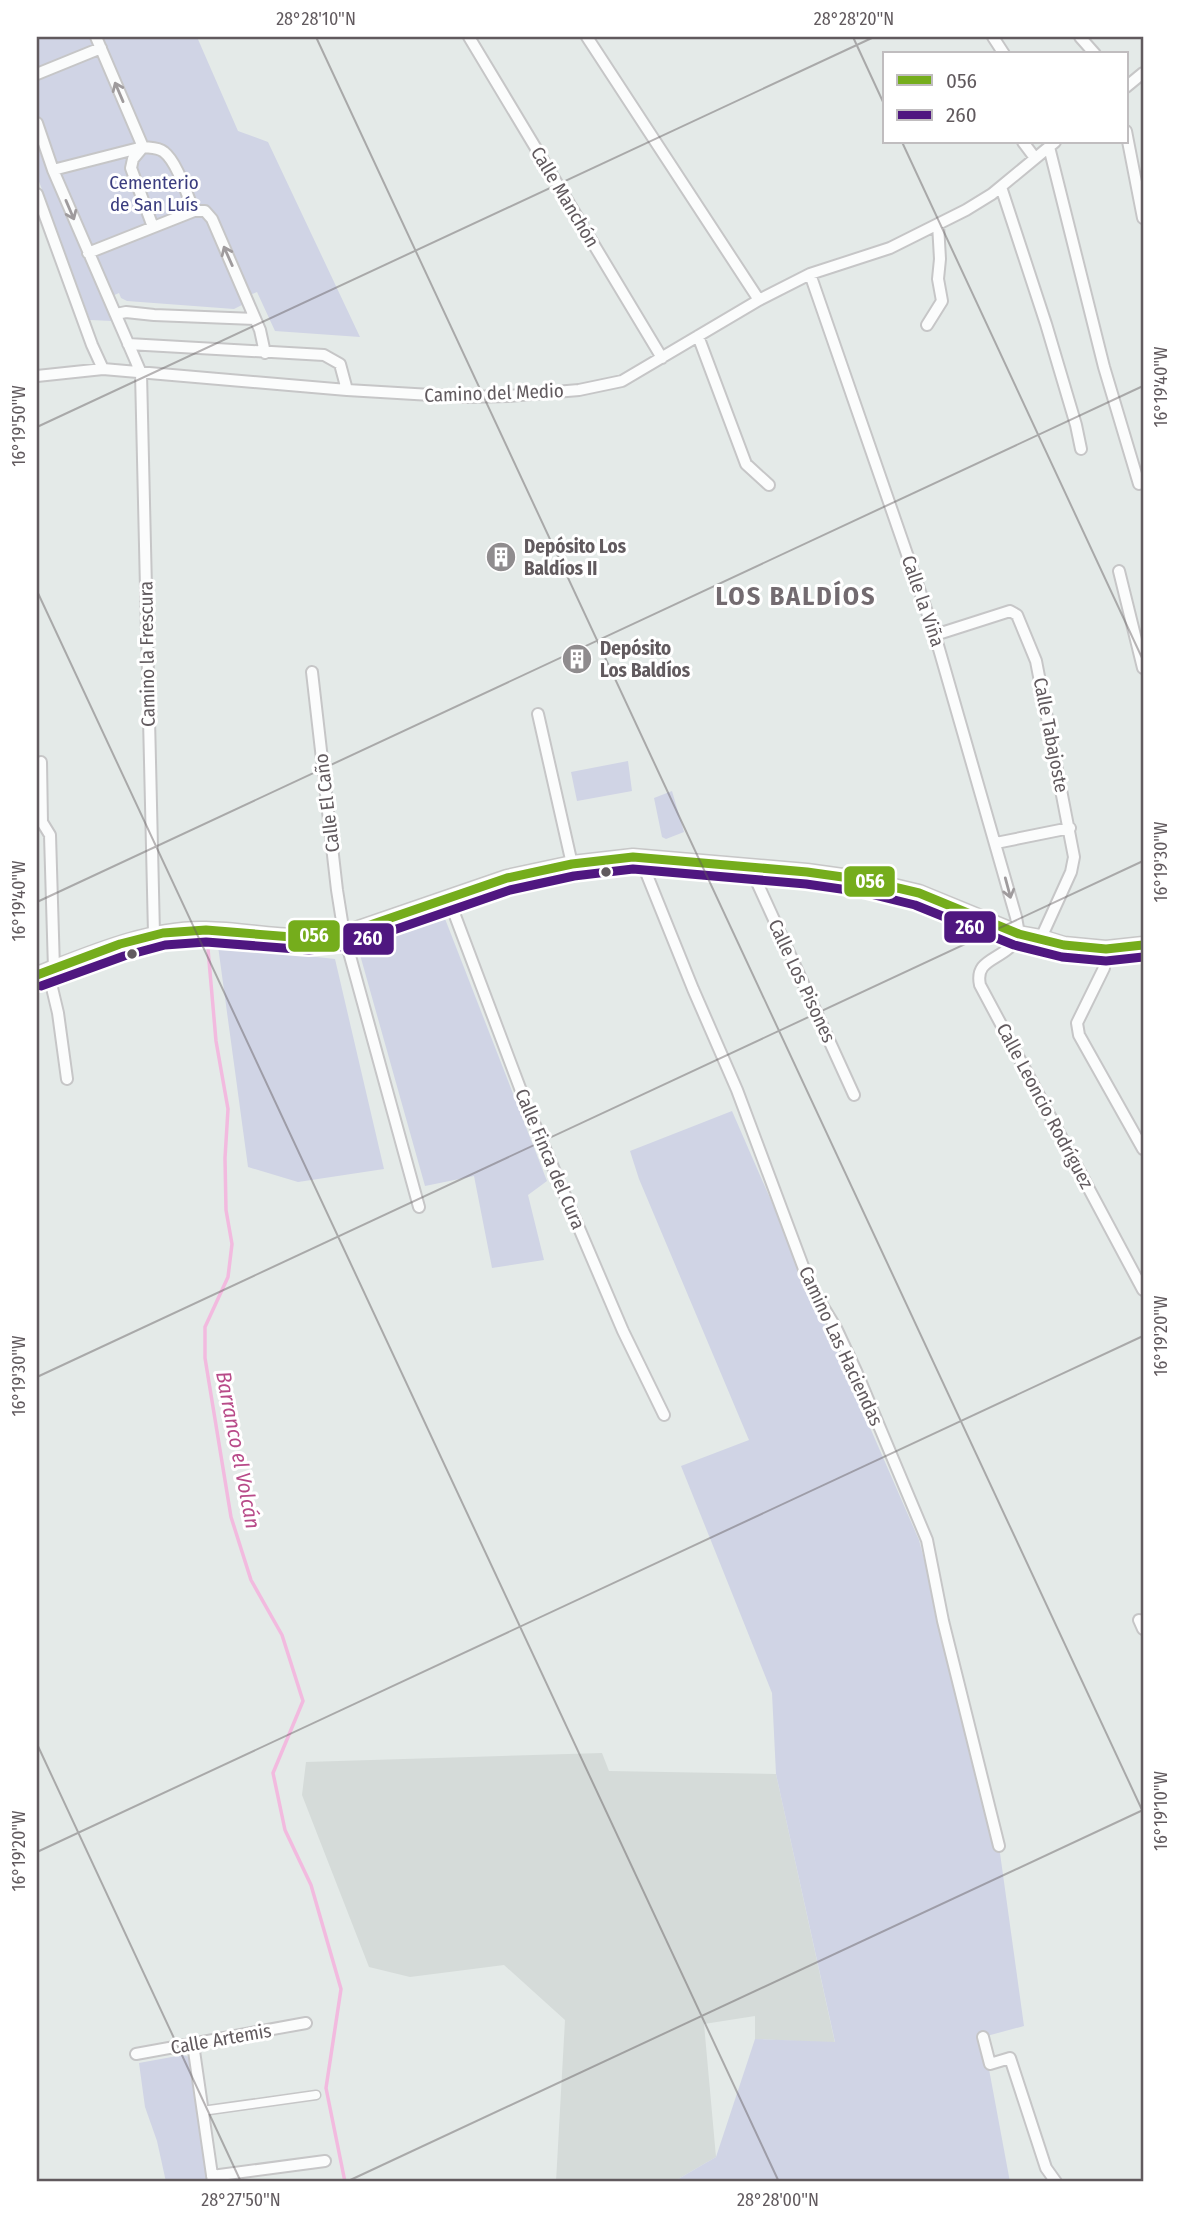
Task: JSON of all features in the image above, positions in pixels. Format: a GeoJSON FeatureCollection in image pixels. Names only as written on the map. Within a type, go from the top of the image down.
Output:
{"type":"FeatureCollection","features":[{"type":"Feature","properties":{"kind":"main road"},"geometry":{"type":"LineString","coordinates":[[46,971],[154,934],[204,930],[302,938],[344,934],[507,878],[604,859],[644,858],[841,877],[919,893],[1019,934],[1064,945],[1106,949],[1143,945]]}},
{"type":"Feature","properties":{"kind":"street"},"geometry":{"type":"LineString","coordinates":[[96,37],[143,148]]}},
{"type":"Feature","properties":{"kind":"street","name":"Calle Manchón"},"geometry":{"type":"LineString","coordinates":[[469,37],[662,358]]}},
{"type":"Feature","properties":{"kind":"street"},"geometry":{"type":"LineString","coordinates":[[587,37],[759,300]]}},
{"type":"Feature","properties":{"kind":"street"},"geometry":{"type":"LineString","coordinates":[[993,37],[1003,52]]}},
{"type":"Feature","properties":{"kind":"street"},"geometry":{"type":"LineString","coordinates":[[1080,37],[1093,52]]}},
{"type":"Feature","properties":{"kind":"street"},"geometry":{"type":"LineString","coordinates":[[37,74],[101,48]]}},
{"type":"Feature","properties":{"kind":"street"},"geometry":{"type":"LineString","coordinates":[[1128,85],[1143,74]]}},
{"type":"Feature","properties":{"kind":"street"},"geometry":{"type":"LineString","coordinates":[[37,123],[53,170],[141,373]]}},
{"type":"Feature","properties":{"kind":"street"},"geometry":{"type":"LineString","coordinates":[[1128,141],[1143,218]]}},
{"type":"Feature","properties":{"kind":"street"},"geometry":{"type":"LineString","coordinates":[[1024,144],[1035,158]]}},
{"type":"Feature","properties":{"kind":"street"},"geometry":{"type":"LineString","coordinates":[[1052,144],[1104,367],[1139,484],[1143,483]]}},
{"type":"Feature","properties":{"kind":"street","name":"Camino del Medio"},"geometry":{"type":"LineString","coordinates":[[37,376],[103,369],[347,390],[465,397],[579,390],[622,381],[759,300],[810,274],[890,248],[966,211],[1001,187],[1052,144]]}},
{"type":"Feature","properties":{"kind":"street"},"geometry":{"type":"LineString","coordinates":[[143,148],[133,159],[131,168],[153,227]]}},
{"type":"Feature","properties":{"kind":"street"},"geometry":{"type":"LineString","coordinates":[[53,170],[143,148],[160,149],[171,159],[194,211]]}},
{"type":"Feature","properties":{"kind":"street"},"geometry":{"type":"LineString","coordinates":[[1001,187],[1046,324],[1081,449]]}},
{"type":"Feature","properties":{"kind":"street"},"geometry":{"type":"LineString","coordinates":[[37,194],[103,369]]}},
{"type":"Feature","properties":{"kind":"street"},"geometry":{"type":"LineString","coordinates":[[88,253],[194,211],[205,211],[212,219],[255,318],[265,353]]}},
{"type":"Feature","properties":{"kind":"street"},"geometry":{"type":"LineString","coordinates":[[927,325],[942,300],[938,224]]}},
{"type":"Feature","properties":{"kind":"street","name":"Calle la Viña"},"geometry":{"type":"LineString","coordinates":[[810,274],[935,635],[996,843],[1019,934]]}},
{"type":"Feature","properties":{"kind":"street"},"geometry":{"type":"LineString","coordinates":[[116,314],[127,312],[255,318]]}},
{"type":"Feature","properties":{"kind":"street"},"geometry":{"type":"LineString","coordinates":[[698,336],[746,464],[769,485]]}},
{"type":"Feature","properties":{"kind":"street"},"geometry":{"type":"LineString","coordinates":[[128,344],[324,355],[340,364],[347,390]]}},
{"type":"Feature","properties":{"kind":"street","name":"Camino la Frescura"},"geometry":{"type":"LineString","coordinates":[[141,373],[154,934]]}},
{"type":"Feature","properties":{"kind":"street"},"geometry":{"type":"LineString","coordinates":[[1119,571],[1143,668]]}},
{"type":"Feature","properties":{"kind":"street","name":"Calle Tabajoste"},"geometry":{"type":"LineString","coordinates":[[935,635],[1010,611],[1017,615],[1037,661],[1074,857],[1071,872],[1041,938]]}},
{"type":"Feature","properties":{"kind":"street","name":"Calle El Caño"},"geometry":{"type":"LineString","coordinates":[[312,672],[344,934],[419,1207]]}},
{"type":"Feature","properties":{"kind":"street"},"geometry":{"type":"LineString","coordinates":[[538,715],[572,864]]}},
{"type":"Feature","properties":{"kind":"street"},"geometry":{"type":"LineString","coordinates":[[41,762],[42,822],[50,835],[46,971],[58,1013],[67,1079]]}},
{"type":"Feature","properties":{"kind":"street"},"geometry":{"type":"LineString","coordinates":[[996,843],[1070,828]]}},
{"type":"Feature","properties":{"kind":"street","name":"Camino Las Haciendas"},"geometry":{"type":"LineString","coordinates":[[644,858],[647,875],[737,1090],[810,1285],[836,1328],[927,1541],[949,1648],[999,1846]]}},
{"type":"Feature","properties":{"kind":"street","name":"Calle Los Pisones"},"geometry":{"type":"LineString","coordinates":[[750,867],[854,1095]]}},
{"type":"Feature","properties":{"kind":"street","name":"Calle Finca del Cura"},"geometry":{"type":"LineString","coordinates":[[448,897],[526,1104],[623,1331],[664,1415]]}},
{"type":"Feature","properties":{"kind":"street","name":"Calle Leoncio Rodríguez"},"geometry":{"type":"LineString","coordinates":[[1019,934],[1010,947],[980,969],[980,985],[1143,1290]]}},
{"type":"Feature","properties":{"kind":"street"},"geometry":{"type":"LineString","coordinates":[[1106,949],[1104,968],[1077,1023],[1079,1035],[1143,1149]]}},
{"type":"Feature","properties":{"kind":"street","name":"Calle Artemis"},"geometry":{"type":"LineString","coordinates":[[136,2054],[306,2023]]}},
{"type":"Feature","properties":{"kind":"street"},"geometry":{"type":"LineString","coordinates":[[983,2037],[990,2064],[1010,2058],[1046,2168],[1056,2182]]}},
{"type":"Feature","properties":{"kind":"street"},"geometry":{"type":"LineString","coordinates":[[192,2044],[213,2179],[325,2161]]}},
{"type":"Feature","properties":{"kind":"street"},"geometry":{"type":"LineString","coordinates":[[202,2111],[316,2095]]}},
{"type":"Feature","properties":{"kind":"shaded area"},"geometry":{"type":"Polygon","coordinates":[[[602,1753],[609,1771],[776,1774],[835,2043],[755,2039],[755,2016],[704,2024],[716,2157],[673,2182],[556,2182],[565,2020],[504,1965],[410,1977],[369,1967],[302,1795],[306,1762],[602,1753]]]}},
{"type":"Feature","properties":{"kind":"green space","name":"Cementerio de San Luís"},"geometry":{"type":"Polygon","coordinates":[[[37,37],[197,37],[238,131],[268,142],[360,337],[275,331],[257,292],[242,298],[242,305],[234,309],[127,301],[121,298],[119,293],[103,300],[113,321],[90,320],[37,176],[37,37]]]}},
{"type":"Feature","properties":{"kind":"green space"},"geometry":{"type":"Polygon","coordinates":[[[628,761],[632,791],[577,801],[571,772],[628,761]]]}},
{"type":"Feature","properties":{"kind":"green space"},"geometry":{"type":"Polygon","coordinates":[[[672,791],[684,832],[666,839],[662,837],[654,798],[672,791]]]}},
{"type":"Feature","properties":{"kind":"green space"},"geometry":{"type":"Polygon","coordinates":[[[442,911],[547,1181],[528,1195],[544,1260],[492,1268],[474,1176],[425,1186],[357,944],[442,911]]]}},
{"type":"Feature","properties":{"kind":"green space"},"geometry":{"type":"Polygon","coordinates":[[[218,946],[335,959],[384,1169],[298,1182],[248,1167],[218,946]]]}},
{"type":"Feature","properties":{"kind":"green space"},"geometry":{"type":"Polygon","coordinates":[[[732,1111],[919,1540],[999,1846],[1024,2026],[983,2037],[1010,2182],[673,2182],[716,2157],[755,2039],[835,2042],[776,1774],[772,1693],[681,1466],[749,1440],[639,1179],[630,1151],[732,1111]]]}},
{"type":"Feature","properties":{"kind":"green space"},"geometry":{"type":"Polygon","coordinates":[[[183,2055],[189,2057],[207,2182],[166,2182],[157,2141],[145,2107],[139,2063],[183,2055]]]}},
{"type":"Feature","properties":{"kind":"waterway","name":"Barranco el Volcán"},"geometry":{"type":"LineString","coordinates":[[208,949],[216,1041],[228,1109],[226,1210],[232,1244],[228,1277],[205,1327],[205,1358],[231,1517],[251,1580],[282,1635],[303,1701],[273,1773],[285,1830],[311,1885],[341,1989],[326,2088],[345,2182]]}},
{"type":"Feature","properties":{"kind":"transit line","name":"056"},"geometry":{"type":"LineString","coordinates":[[37,975],[120,944],[163,933],[206,930],[292,937],[344,934],[507,878],[572,864],[633,857],[807,872],[864,880],[919,893],[1019,934],[1064,945],[1106,949],[1143,945]]}},
{"type":"Feature","properties":{"kind":"transit line","name":"260"},"geometry":{"type":"LineString","coordinates":[[41,986],[124,956],[165,945],[206,942],[309,950],[347,946],[510,890],[574,876],[633,869],[806,884],[862,892],[915,905],[1014,945],[1062,957],[1106,961],[1143,957]]}},
{"type":"Feature","properties":{"kind":"place","name":"Depósito Los Baldíos II"},"geometry":{"type":"Point","coordinates":[501,557]}},
{"type":"Feature","properties":{"kind":"place","name":"Depósito Los Baldíos"},"geometry":{"type":"Point","coordinates":[577,659]}},
{"type":"Feature","properties":{"kind":"district","name":"LOS BALDÍOS"},"geometry":{"type":"Point","coordinates":[796,596]}}]}
